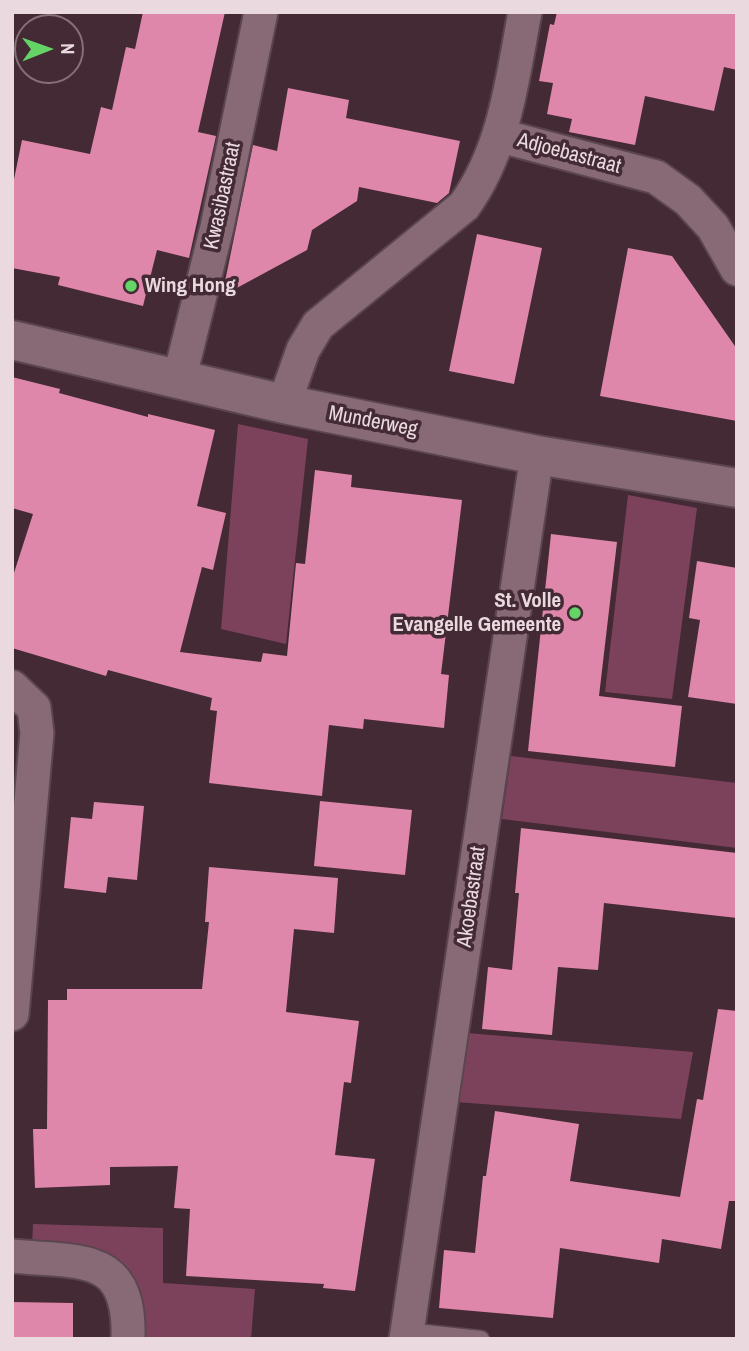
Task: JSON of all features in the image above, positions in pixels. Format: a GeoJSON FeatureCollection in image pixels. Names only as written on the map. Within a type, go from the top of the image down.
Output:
{"type":"FeatureCollection","features":[{"type":"Feature","properties":{"kind":"street","name":"Kwasibastraat"},"geometry":{"type":"LineString","coordinates":[[179,380],[217,227],[261,12]]}},
{"type":"Feature","properties":{"kind":"street"},"geometry":{"type":"LineString","coordinates":[[501,136],[526,12]]}},
{"type":"Feature","properties":{"kind":"street","name":"Adjoebastraat"},"geometry":{"type":"LineString","coordinates":[[284,404],[303,351],[318,326],[464,206],[501,136],[656,177],[688,200],[713,227],[737,269]]}},
{"type":"Feature","properties":{"kind":"street","name":"Munderweg"},"geometry":{"type":"LineString","coordinates":[[12,340],[284,404],[537,455],[737,488]]}},
{"type":"Feature","properties":{"kind":"street","name":"Akoebastraat"},"geometry":{"type":"LineString","coordinates":[[407,1335],[537,455]]}},
{"type":"Feature","properties":{"kind":"street"},"geometry":{"type":"LineString","coordinates":[[12,1014],[37,733],[23,698]]}},
{"type":"Feature","properties":{"kind":"street"},"geometry":{"type":"LineString","coordinates":[[12,1256],[98,1265],[122,1287],[129,1317],[128,1339]]}},
{"type":"Feature","properties":{"kind":"lane"},"geometry":{"type":"LineString","coordinates":[[407,1335],[481,1339]]}},
{"type":"Feature","properties":{"kind":"shaded area"},"geometry":{"type":"Polygon","coordinates":[[[238,424],[308,439],[286,644],[221,629],[238,424]]]}},
{"type":"Feature","properties":{"kind":"shaded area"},"geometry":{"type":"Polygon","coordinates":[[[628,495],[697,508],[672,699],[605,692],[628,495]]]}},
{"type":"Feature","properties":{"kind":"shaded area"},"geometry":{"type":"Polygon","coordinates":[[[511,756],[737,783],[737,848],[502,819],[511,756]]]}},
{"type":"Feature","properties":{"kind":"shaded area"},"geometry":{"type":"Polygon","coordinates":[[[467,1033],[693,1052],[681,1119],[456,1102],[467,1033]]]}},
{"type":"Feature","properties":{"kind":"shaded area"},"geometry":{"type":"Polygon","coordinates":[[[33,1224],[163,1228],[163,1283],[255,1289],[251,1339],[144,1339],[140,1311],[32,1246],[33,1224]]]}},
{"type":"Feature","properties":{"kind":"building"},"geometry":{"type":"Polygon","coordinates":[[[143,12],[225,12],[198,132],[216,136],[189,258],[157,250],[143,306],[58,285],[60,277],[12,268],[12,189],[22,140],[90,154],[101,107],[112,110],[126,47],[135,49],[143,12]]]}},
{"type":"Feature","properties":{"kind":"building"},"geometry":{"type":"Polygon","coordinates":[[[557,12],[737,12],[737,70],[724,67],[714,111],[645,96],[635,145],[569,132],[572,119],[547,114],[553,83],[539,81],[550,24],[554,25],[557,12]]]}},
{"type":"Feature","properties":{"kind":"building"},"geometry":{"type":"Polygon","coordinates":[[[288,88],[349,100],[346,118],[460,141],[449,193],[437,203],[359,187],[357,201],[312,230],[307,250],[222,296],[253,145],[277,151],[288,88]]]}},
{"type":"Feature","properties":{"kind":"building"},"geometry":{"type":"Polygon","coordinates":[[[477,234],[542,248],[514,384],[449,371],[477,234]]]}},
{"type":"Feature","properties":{"kind":"building"},"geometry":{"type":"Polygon","coordinates":[[[628,248],[672,256],[737,349],[737,421],[600,396],[628,248]]]}},
{"type":"Feature","properties":{"kind":"building"},"geometry":{"type":"Polygon","coordinates":[[[12,377],[148,417],[148,414],[215,430],[197,506],[226,513],[213,570],[202,567],[180,652],[261,662],[263,653],[287,656],[296,563],[305,564],[315,470],[352,475],[351,487],[462,500],[441,674],[449,675],[444,728],[364,719],[363,729],[329,725],[322,796],[209,783],[217,711],[210,710],[212,698],[108,670],[106,676],[12,648],[12,579],[33,514],[12,508],[12,377]]]}},
{"type":"Feature","properties":{"kind":"building"},"geometry":{"type":"Polygon","coordinates":[[[551,534],[617,542],[599,696],[682,706],[675,767],[528,751],[551,534]]]}},
{"type":"Feature","properties":{"kind":"building"},"geometry":{"type":"Polygon","coordinates":[[[697,561],[737,568],[737,704],[688,697],[700,620],[689,618],[697,561]]]}},
{"type":"Feature","properties":{"kind":"building"},"geometry":{"type":"Polygon","coordinates":[[[320,801],[412,810],[405,875],[314,866],[320,801]]]}},
{"type":"Feature","properties":{"kind":"building"},"geometry":{"type":"Polygon","coordinates":[[[94,802],[144,806],[137,880],[108,877],[106,893],[64,888],[71,817],[92,819],[94,802]]]}},
{"type":"Feature","properties":{"kind":"building"},"geometry":{"type":"Polygon","coordinates":[[[521,828],[737,853],[737,918],[604,903],[598,970],[558,967],[552,1035],[482,1029],[488,967],[512,970],[519,893],[515,893],[521,828]]]}},
{"type":"Feature","properties":{"kind":"building"},"geometry":{"type":"Polygon","coordinates":[[[209,867],[338,878],[334,933],[294,929],[286,1012],[359,1021],[351,1083],[344,1082],[335,1155],[375,1159],[355,1291],[323,1288],[324,1284],[186,1276],[190,1209],[174,1208],[178,1166],[110,1167],[110,1185],[35,1188],[33,1129],[47,1129],[48,1000],[67,1000],[67,989],[202,989],[209,922],[205,922],[209,867]]]}},
{"type":"Feature","properties":{"kind":"building"},"geometry":{"type":"Polygon","coordinates":[[[718,1009],[737,1011],[737,1201],[729,1201],[721,1249],[662,1239],[659,1263],[560,1248],[553,1318],[439,1308],[444,1250],[475,1253],[483,1176],[486,1176],[495,1111],[579,1124],[570,1181],[680,1197],[697,1099],[703,1100],[718,1009]]]}},
{"type":"Feature","properties":{"kind":"building"},"geometry":{"type":"Polygon","coordinates":[[[12,1302],[73,1303],[73,1339],[12,1339],[12,1302]]]}},
{"type":"Feature","properties":{"kind":"place","name":"Wing Hong"},"geometry":{"type":"Point","coordinates":[131,286]}},
{"type":"Feature","properties":{"kind":"place","name":"St. Volle Evangelle Gemeente"},"geometry":{"type":"Point","coordinates":[575,613]}}]}
